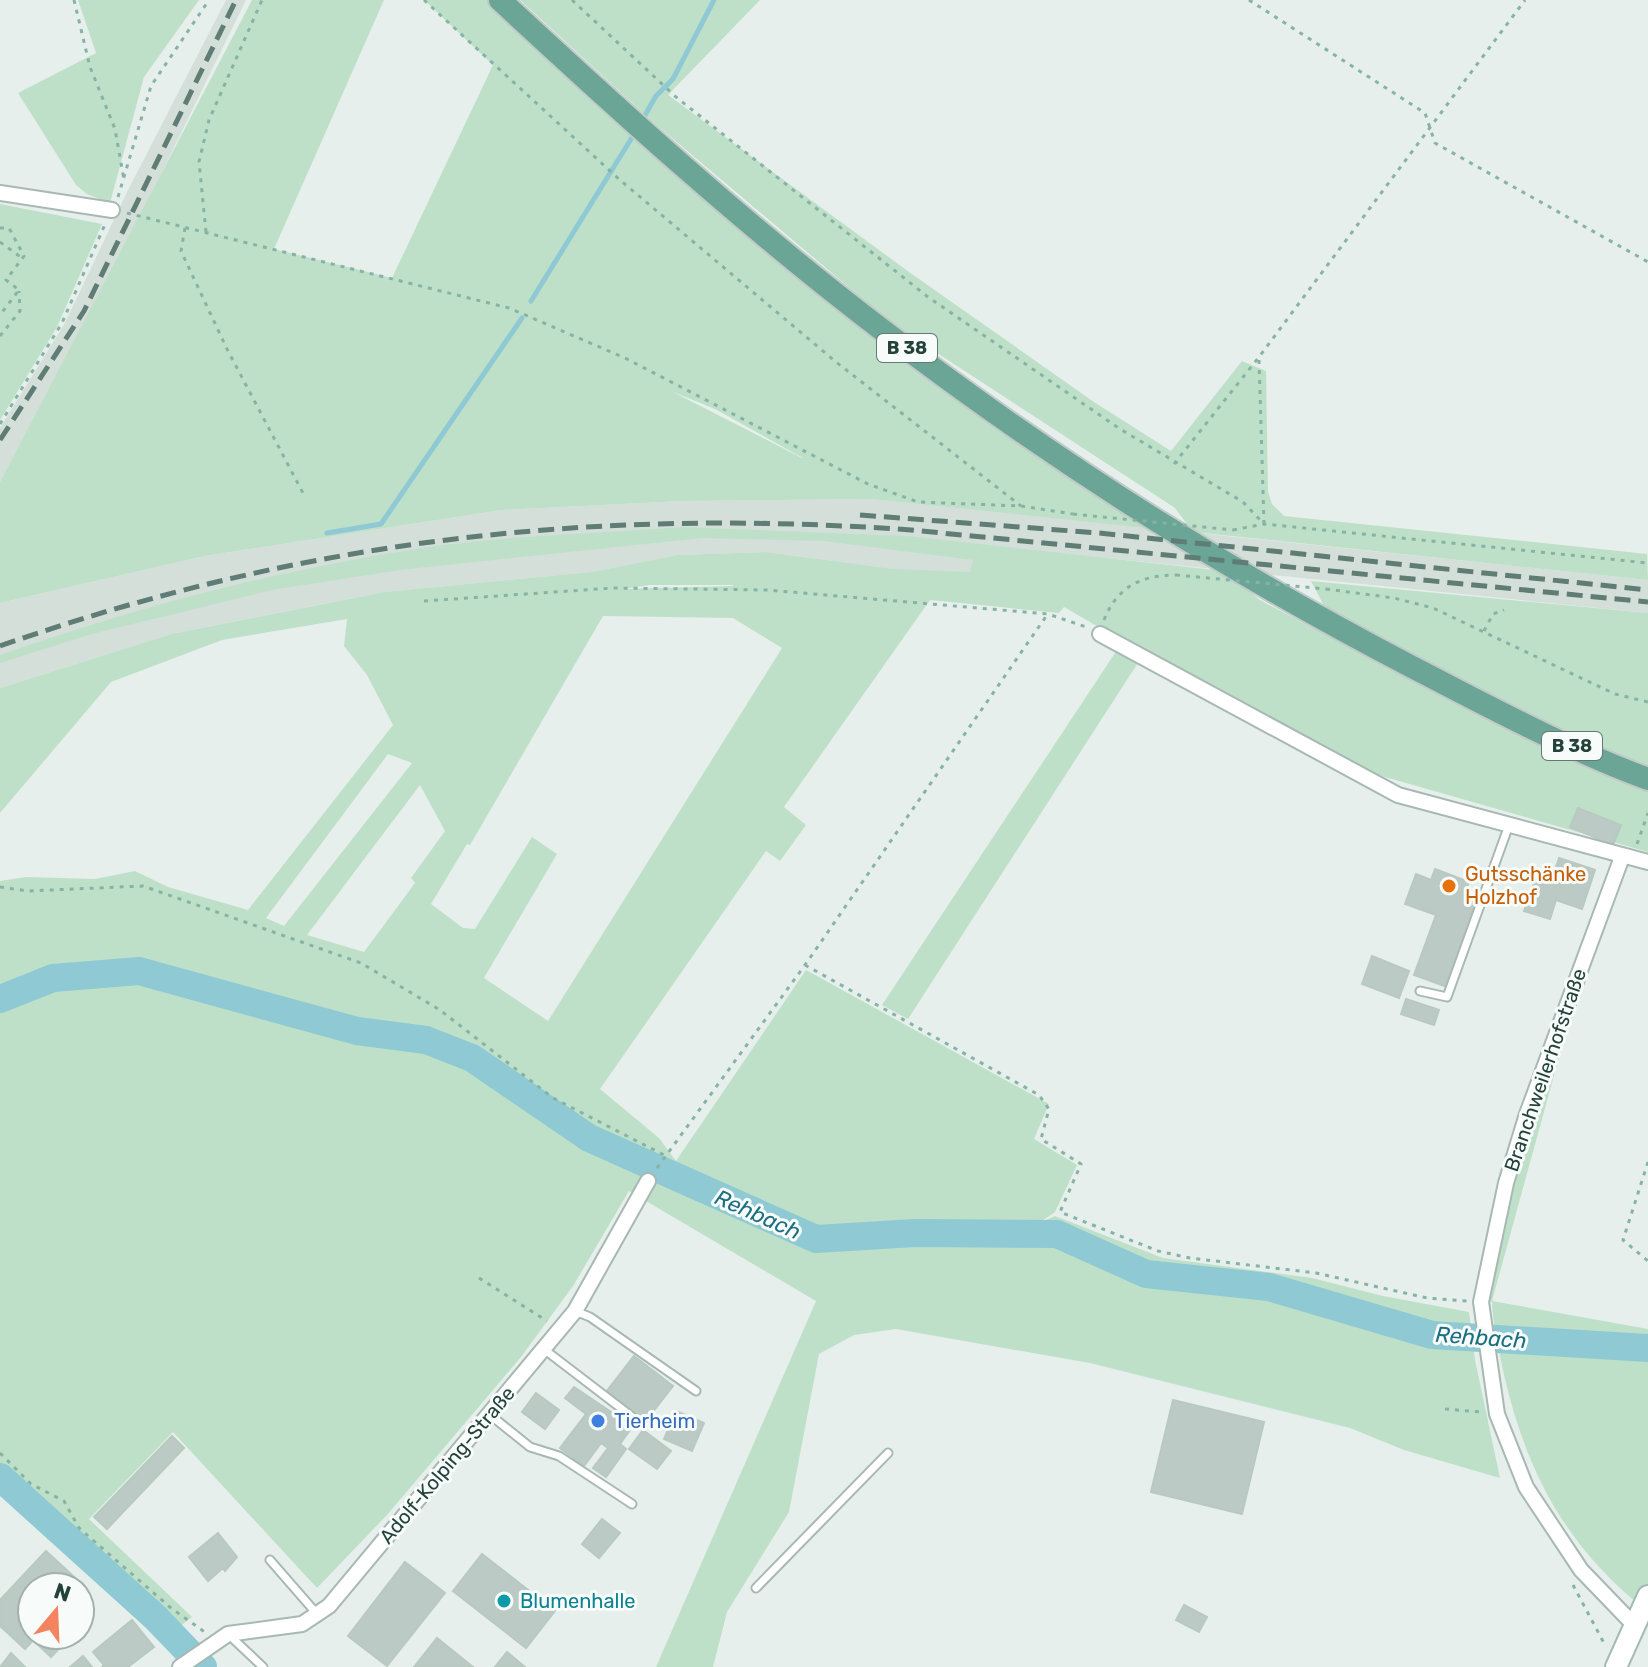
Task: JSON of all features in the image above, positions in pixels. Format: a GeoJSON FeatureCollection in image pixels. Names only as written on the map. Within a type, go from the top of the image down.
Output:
{"type":"FeatureCollection","features":[{"type":"Feature","properties":{"kind":"main road","name":"B 38"},"geometry":{"type":"LineString","coordinates":[[500,0],[780,249],[877,326],[1048,450],[1144,514],[1356,638],[1496,710],[1648,779]]}},
{"type":"Feature","properties":{"kind":"street"},"geometry":{"type":"LineString","coordinates":[[0,193],[112,210]]}},
{"type":"Feature","properties":{"kind":"street"},"geometry":{"type":"LineString","coordinates":[[1100,634],[1398,795],[1648,862]]}},
{"type":"Feature","properties":{"kind":"street","name":"Branchweilerhofstraße"},"geometry":{"type":"LineString","coordinates":[[1627,858],[1527,1114],[1506,1183],[1481,1302],[1497,1414],[1526,1487],[1581,1570],[1641,1630]]}},
{"type":"Feature","properties":{"kind":"street","name":"Adolf-Kolping-Straße"},"geometry":{"type":"LineString","coordinates":[[217,1639],[302,1624],[318,1615],[348,1584],[575,1311],[648,1181]]}},
{"type":"Feature","properties":{"kind":"street"},"geometry":{"type":"LineString","coordinates":[[1617,1665],[1641,1630],[1648,1596]]}},
{"type":"Feature","properties":{"kind":"street"},"geometry":{"type":"LineString","coordinates":[[182,1665],[217,1639]]}},
{"type":"Feature","properties":{"kind":"lane"},"geometry":{"type":"LineString","coordinates":[[1420,991],[1447,997],[1509,825]]}},
{"type":"Feature","properties":{"kind":"lane"},"geometry":{"type":"LineString","coordinates":[[575,1311],[590,1317],[696,1391]]}},
{"type":"Feature","properties":{"kind":"lane"},"geometry":{"type":"LineString","coordinates":[[545,1350],[639,1422]]}},
{"type":"Feature","properties":{"kind":"lane"},"geometry":{"type":"LineString","coordinates":[[489,1414],[530,1447],[559,1456],[632,1504]]}},
{"type":"Feature","properties":{"kind":"lane"},"geometry":{"type":"LineString","coordinates":[[756,1588],[888,1453]]}},
{"type":"Feature","properties":{"kind":"lane"},"geometry":{"type":"LineString","coordinates":[[270,1560],[318,1615]]}},
{"type":"Feature","properties":{"kind":"lane"},"geometry":{"type":"LineString","coordinates":[[217,1639],[263,1667]]}},
{"type":"Feature","properties":{"kind":"path"},"geometry":{"type":"LineString","coordinates":[[74,0],[90,67],[115,129],[125,184]]}},
{"type":"Feature","properties":{"kind":"path"},"geometry":{"type":"LineString","coordinates":[[0,424],[62,323],[125,184],[151,86],[209,0]]}},
{"type":"Feature","properties":{"kind":"path"},"geometry":{"type":"LineString","coordinates":[[206,233],[199,162],[209,120],[262,0]]}},
{"type":"Feature","properties":{"kind":"path"},"geometry":{"type":"LineString","coordinates":[[424,0],[620,180],[836,362],[1021,506]]}},
{"type":"Feature","properties":{"kind":"path"},"geometry":{"type":"LineString","coordinates":[[572,0],[676,97],[928,297],[1174,464],[1243,502],[1264,524]]}},
{"type":"Feature","properties":{"kind":"path"},"geometry":{"type":"LineString","coordinates":[[1249,0],[1425,113],[1435,143],[1648,262]]}},
{"type":"Feature","properties":{"kind":"path"},"geometry":{"type":"LineString","coordinates":[[1174,464],[1259,357],[1525,0]]}},
{"type":"Feature","properties":{"kind":"path"},"geometry":{"type":"LineString","coordinates":[[112,210],[509,308],[625,358],[868,484],[918,502],[1021,506],[1233,530],[1264,524],[1648,563]]}},
{"type":"Feature","properties":{"kind":"path"},"geometry":{"type":"LineString","coordinates":[[0,228],[9,228],[22,258]]}},
{"type":"Feature","properties":{"kind":"path"},"geometry":{"type":"LineString","coordinates":[[185,228],[181,251],[227,349],[304,495]]}},
{"type":"Feature","properties":{"kind":"path"},"geometry":{"type":"LineString","coordinates":[[0,242],[22,258]]}},
{"type":"Feature","properties":{"kind":"path"},"geometry":{"type":"LineString","coordinates":[[6,280],[22,258]]}},
{"type":"Feature","properties":{"kind":"path"},"geometry":{"type":"LineString","coordinates":[[0,276],[19,290],[20,311],[0,336]]}},
{"type":"Feature","properties":{"kind":"path"},"geometry":{"type":"LineString","coordinates":[[0,315],[19,290]]}},
{"type":"Feature","properties":{"kind":"path"},"geometry":{"type":"LineString","coordinates":[[1259,357],[1264,524]]}},
{"type":"Feature","properties":{"kind":"path"},"geometry":{"type":"LineString","coordinates":[[424,601],[613,588],[767,590],[1048,614],[1080,622],[1100,634],[1109,607],[1128,585],[1160,575],[1176,575],[1326,589],[1421,605],[1484,631],[1615,694],[1648,702]]}},
{"type":"Feature","properties":{"kind":"path"},"geometry":{"type":"LineString","coordinates":[[1484,631],[1493,614],[1504,610]]}},
{"type":"Feature","properties":{"kind":"path"},"geometry":{"type":"LineString","coordinates":[[0,887],[28,891],[143,886],[361,963],[440,1010],[560,1103],[666,1156],[805,965],[1048,614]]}},
{"type":"Feature","properties":{"kind":"path"},"geometry":{"type":"LineString","coordinates":[[1627,858],[1648,813]]}},
{"type":"Feature","properties":{"kind":"path"},"geometry":{"type":"LineString","coordinates":[[805,965],[1039,1095],[1049,1109],[1041,1139],[1081,1164],[1060,1212],[1180,1255],[1316,1273],[1427,1298],[1481,1302]]}},
{"type":"Feature","properties":{"kind":"path"},"geometry":{"type":"LineString","coordinates":[[1648,1162],[1623,1240],[1648,1261]]}},
{"type":"Feature","properties":{"kind":"path"},"geometry":{"type":"LineString","coordinates":[[479,1278],[560,1330]]}},
{"type":"Feature","properties":{"kind":"path"},"geometry":{"type":"LineString","coordinates":[[1445,1409],[1497,1414]]}},
{"type":"Feature","properties":{"kind":"path"},"geometry":{"type":"LineString","coordinates":[[0,1453],[31,1484],[64,1501],[79,1528],[171,1608],[217,1639]]}},
{"type":"Feature","properties":{"kind":"path"},"geometry":{"type":"LineString","coordinates":[[1581,1570],[1570,1580],[1606,1641],[1604,1657],[1617,1665]]}},
{"type":"Feature","properties":{"kind":"shaded area"},"geometry":{"type":"Polygon","coordinates":[[[226,0],[246,0],[116,266],[0,482],[0,428],[65,323],[127,192],[226,0]]]}},
{"type":"Feature","properties":{"kind":"shaded area"},"geometry":{"type":"Polygon","coordinates":[[[871,499],[1648,580],[1648,613],[1106,558],[1005,558],[977,580],[766,552],[677,555],[591,572],[384,592],[171,634],[0,688],[0,603],[205,556],[502,510],[684,501],[871,499]]]}},
{"type":"Feature","properties":{"kind":"green space"},"geometry":{"type":"Polygon","coordinates":[[[78,0],[199,0],[144,77],[110,203],[87,194],[76,185],[18,93],[96,53],[78,0]]]}},
{"type":"Feature","properties":{"kind":"green space"},"geometry":{"type":"Polygon","coordinates":[[[252,0],[384,0],[274,249],[392,278],[493,65],[424,0],[489,0],[611,114],[994,420],[1145,528],[871,499],[684,501],[502,510],[205,556],[0,603],[0,482],[252,0]],[[671,391],[803,458],[715,409],[671,391]]]}},
{"type":"Feature","properties":{"kind":"green space"},"geometry":{"type":"Polygon","coordinates":[[[520,0],[760,0],[668,95],[909,272],[1094,402],[1171,451],[1242,361],[1266,371],[1268,492],[1272,504],[1284,516],[1647,554],[1648,580],[1193,532],[1175,508],[891,323],[653,122],[520,0]]]}},
{"type":"Feature","properties":{"kind":"green space"},"geometry":{"type":"Polygon","coordinates":[[[0,204],[102,224],[57,327],[0,420],[0,204]]]}},
{"type":"Feature","properties":{"kind":"green space"},"geometry":{"type":"Polygon","coordinates":[[[682,527],[907,536],[1224,571],[1260,600],[1450,701],[1648,792],[1648,852],[1371,773],[1143,655],[908,1019],[882,1005],[1123,641],[1064,607],[1059,613],[930,600],[784,807],[806,825],[780,861],[766,851],[600,1089],[659,1138],[676,1161],[806,970],[1049,1104],[1034,1139],[1077,1165],[1055,1212],[1039,1223],[1055,1216],[1163,1258],[1312,1278],[1383,1296],[1469,1312],[1475,1360],[1500,1478],[1404,1450],[1350,1428],[1090,1363],[896,1329],[854,1335],[819,1354],[789,1512],[727,1612],[713,1667],[656,1667],[816,1301],[629,1191],[573,1286],[521,1357],[387,1515],[317,1588],[173,1432],[89,1519],[192,1617],[161,1641],[96,1582],[96,1571],[83,1571],[0,1496],[0,881],[26,877],[95,879],[135,871],[168,887],[248,910],[393,725],[367,675],[344,646],[347,619],[222,640],[111,682],[0,813],[0,688],[171,634],[384,592],[591,572],[677,555],[766,552],[895,569],[970,572],[973,560],[823,541],[702,538],[400,570],[272,590],[92,634],[0,663],[0,655],[103,621],[261,579],[422,548],[519,537],[682,527]],[[650,585],[621,589],[733,586],[733,585],[650,585]],[[603,616],[470,845],[467,844],[431,904],[463,928],[475,929],[532,837],[557,854],[484,978],[548,1021],[782,648],[733,618],[603,616]],[[388,754],[266,918],[284,926],[412,763],[388,754]],[[420,785],[307,935],[364,952],[415,883],[411,878],[445,831],[420,785]]]}},
{"type":"Feature","properties":{"kind":"green space"},"geometry":{"type":"Polygon","coordinates":[[[1311,581],[1648,613],[1648,769],[1489,695],[1342,619],[1323,604],[1311,581]]]}},
{"type":"Feature","properties":{"kind":"green space"},"geometry":{"type":"Polygon","coordinates":[[[1561,1050],[1492,1301],[1648,1329],[1648,1612],[1595,1562],[1554,1507],[1538,1477],[1513,1411],[1498,1348],[1492,1302],[1474,1297],[1501,1170],[1561,1050]]]}},
{"type":"Feature","properties":{"kind":"building"},"geometry":{"type":"Polygon","coordinates":[[[1578,808],[1621,825],[1613,845],[1570,827],[1578,808]]]}},
{"type":"Feature","properties":{"kind":"building"},"geometry":{"type":"Polygon","coordinates":[[[1559,858],[1595,870],[1582,909],[1556,900],[1550,919],[1524,911],[1537,875],[1552,880],[1559,858]]]}},
{"type":"Feature","properties":{"kind":"building"},"geometry":{"type":"Polygon","coordinates":[[[1435,869],[1469,882],[1464,896],[1478,901],[1447,987],[1414,975],[1436,915],[1405,904],[1416,874],[1431,880],[1435,869]]]}},
{"type":"Feature","properties":{"kind":"building"},"geometry":{"type":"Polygon","coordinates":[[[1372,956],[1409,971],[1399,998],[1362,984],[1372,956]]]}},
{"type":"Feature","properties":{"kind":"building"},"geometry":{"type":"Polygon","coordinates":[[[1406,999],[1439,1010],[1434,1025],[1401,1014],[1406,999]]]}},
{"type":"Feature","properties":{"kind":"building"},"geometry":{"type":"Polygon","coordinates":[[[634,1356],[673,1386],[645,1422],[606,1392],[634,1356]]]}},
{"type":"Feature","properties":{"kind":"building"},"geometry":{"type":"Polygon","coordinates":[[[574,1387],[620,1418],[618,1421],[630,1430],[620,1444],[626,1449],[606,1477],[593,1468],[608,1448],[601,1443],[584,1466],[560,1448],[586,1414],[565,1398],[574,1387]]]}},
{"type":"Feature","properties":{"kind":"building"},"geometry":{"type":"Polygon","coordinates":[[[536,1393],[559,1410],[545,1429],[522,1412],[536,1393]]]}},
{"type":"Feature","properties":{"kind":"building"},"geometry":{"type":"Polygon","coordinates":[[[1173,1400],[1264,1422],[1242,1514],[1151,1492],[1173,1400]]]}},
{"type":"Feature","properties":{"kind":"building"},"geometry":{"type":"Polygon","coordinates":[[[676,1411],[704,1423],[692,1451],[664,1439],[676,1411]]]}},
{"type":"Feature","properties":{"kind":"building"},"geometry":{"type":"Polygon","coordinates":[[[643,1430],[671,1451],[657,1469],[629,1449],[643,1430]]]}},
{"type":"Feature","properties":{"kind":"building"},"geometry":{"type":"Polygon","coordinates":[[[172,1436],[184,1448],[107,1529],[94,1517],[172,1436]]]}},
{"type":"Feature","properties":{"kind":"building"},"geometry":{"type":"Polygon","coordinates":[[[602,1519],[620,1533],[599,1558],[582,1544],[602,1519]]]}},
{"type":"Feature","properties":{"kind":"building"},"geometry":{"type":"Polygon","coordinates":[[[218,1533],[237,1557],[225,1571],[223,1568],[208,1581],[189,1557],[218,1533]]]}},
{"type":"Feature","properties":{"kind":"building"},"geometry":{"type":"Polygon","coordinates":[[[46,1551],[68,1571],[27,1571],[46,1551]]]}},
{"type":"Feature","properties":{"kind":"building","name":"Blumenhalle"},"geometry":{"type":"Polygon","coordinates":[[[482,1554],[555,1611],[526,1648],[453,1591],[482,1554]]]}},
{"type":"Feature","properties":{"kind":"building"},"geometry":{"type":"Polygon","coordinates":[[[405,1562],[445,1593],[387,1666],[348,1636],[405,1562]]]}},
{"type":"Feature","properties":{"kind":"building"},"geometry":{"type":"Polygon","coordinates":[[[16,1583],[16,1641],[0,1626],[0,1600],[16,1583]]]}},
{"type":"Feature","properties":{"kind":"building"},"geometry":{"type":"Polygon","coordinates":[[[1184,1605],[1207,1617],[1199,1632],[1176,1620],[1184,1605]]]}},
{"type":"Feature","properties":{"kind":"building"},"geometry":{"type":"Polygon","coordinates":[[[132,1620],[154,1647],[128,1667],[102,1667],[104,1665],[93,1652],[132,1620]]]}},
{"type":"Feature","properties":{"kind":"building"},"geometry":{"type":"Polygon","coordinates":[[[437,1638],[473,1667],[414,1667],[437,1638]]]}},
{"type":"Feature","properties":{"kind":"building"},"geometry":{"type":"Polygon","coordinates":[[[507,1652],[525,1667],[495,1667],[507,1652]]]}},
{"type":"Feature","properties":{"kind":"building"},"geometry":{"type":"Polygon","coordinates":[[[11,1653],[25,1667],[0,1667],[11,1653]]]}},
{"type":"Feature","properties":{"kind":"building"},"geometry":{"type":"Polygon","coordinates":[[[83,1656],[92,1667],[70,1667],[83,1656]]]}},
{"type":"Feature","properties":{"kind":"waterway"},"geometry":{"type":"LineString","coordinates":[[641,122],[656,96],[673,79],[714,0]]}},
{"type":"Feature","properties":{"kind":"waterway"},"geometry":{"type":"LineString","coordinates":[[531,301],[636,131]]}},
{"type":"Feature","properties":{"kind":"waterway"},"geometry":{"type":"LineString","coordinates":[[327,533],[381,524],[522,318]]}},
{"type":"Feature","properties":{"kind":"waterway","name":"Rehbach"},"geometry":{"type":"LineString","coordinates":[[0,999],[53,978],[139,971],[357,1031],[426,1040],[472,1058],[589,1138],[816,1239],[915,1233],[1057,1234],[1146,1274],[1269,1287],[1432,1335],[1648,1348]]}},
{"type":"Feature","properties":{"kind":"waterway"},"geometry":{"type":"LineString","coordinates":[[0,1477],[155,1617],[203,1667]]}},
{"type":"Feature","properties":{"kind":"railway"},"geometry":{"type":"LineString","coordinates":[[0,440],[84,311],[236,0]]}},
{"type":"Feature","properties":{"kind":"railway"},"geometry":{"type":"LineString","coordinates":[[860,515],[1099,533],[1648,590]]}},
{"type":"Feature","properties":{"kind":"railway"},"geometry":{"type":"LineString","coordinates":[[0,646],[113,610],[225,580],[337,557],[449,540],[562,529],[677,524],[793,524],[911,530],[1648,602]]}},
{"type":"Feature","properties":{"kind":"place","name":"Gutsschänke Holzhof"},"geometry":{"type":"Point","coordinates":[1449,886]}},
{"type":"Feature","properties":{"kind":"place","name":"Tierheim"},"geometry":{"type":"Point","coordinates":[598,1421]}},
{"type":"Feature","properties":{"kind":"place","name":"Blumenhalle"},"geometry":{"type":"Point","coordinates":[504,1601]}}]}
